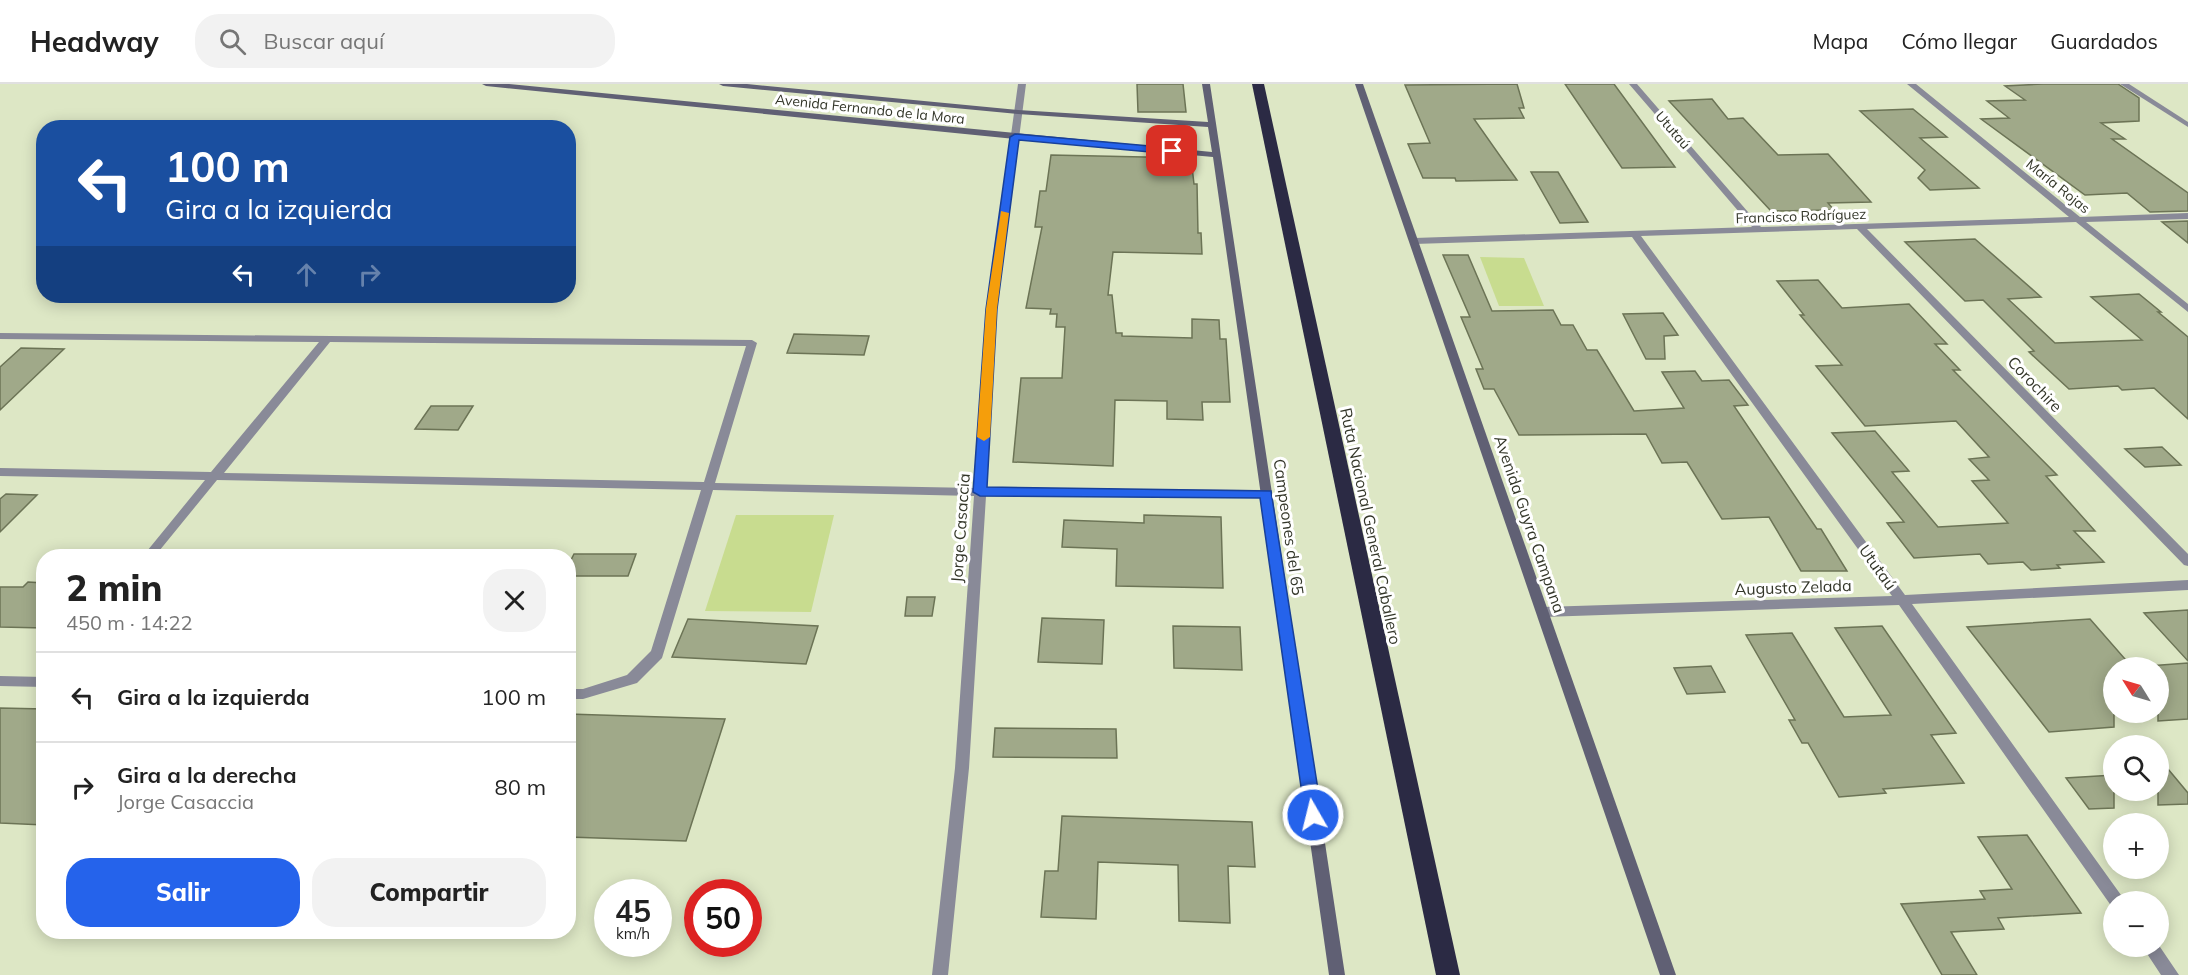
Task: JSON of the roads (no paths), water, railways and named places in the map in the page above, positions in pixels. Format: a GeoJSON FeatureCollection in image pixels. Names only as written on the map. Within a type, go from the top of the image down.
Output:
{"type":"FeatureCollection","features":[{"type":"Feature","properties":{"kind":"highway","name":"Ruta Nacional General Caballero"},"geometry":{"type":"LineString","coordinates":[[1258,84],[1271,154],[1448,975]]}},
{"type":"Feature","properties":{"kind":"main road","name":"Avenida Fernando de la Mora"},"geometry":{"type":"LineString","coordinates":[[486,84],[1216,155]]}},
{"type":"Feature","properties":{"kind":"main road","name":"Avenida Fernando de la Mora"},"geometry":{"type":"LineString","coordinates":[[723,84],[1018,112],[1212,125]]}},
{"type":"Feature","properties":{"kind":"main road","name":"Campeones del 65"},"geometry":{"type":"LineString","coordinates":[[1206,84],[1337,975]]}},
{"type":"Feature","properties":{"kind":"main road","name":"Avenida Guyra Campana"},"geometry":{"type":"LineString","coordinates":[[1359,84],[1668,975]]}},
{"type":"Feature","properties":{"kind":"street","name":"Jorge Casaccia"},"geometry":{"type":"LineString","coordinates":[[940,975],[962,768],[992,309],[1022,84]]}},
{"type":"Feature","properties":{"kind":"street","name":"Ututaú"},"geometry":{"type":"LineString","coordinates":[[1633,84],[1760,230]]}},
{"type":"Feature","properties":{"kind":"street","name":"María Rojas"},"geometry":{"type":"LineString","coordinates":[[1911,84],[2188,309]]}},
{"type":"Feature","properties":{"kind":"street"},"geometry":{"type":"LineString","coordinates":[[2124,84],[2188,125]]}},
{"type":"Feature","properties":{"kind":"street","name":"Francisco Rodríguez"},"geometry":{"type":"LineString","coordinates":[[1414,241],[2188,216]]}},
{"type":"Feature","properties":{"kind":"street","name":"Corochire"},"geometry":{"type":"LineString","coordinates":[[1860,227],[2188,562]]}},
{"type":"Feature","properties":{"kind":"street","name":"Ututaú"},"geometry":{"type":"LineString","coordinates":[[1635,235],[1902,600],[2110,891]]}},
{"type":"Feature","properties":{"kind":"street"},"geometry":{"type":"LineString","coordinates":[[0,336],[752,343],[657,654],[632,679],[583,694],[576,694]]}},
{"type":"Feature","properties":{"kind":"street"},"geometry":{"type":"LineString","coordinates":[[155,549],[327,339]]}},
{"type":"Feature","properties":{"kind":"street"},"geometry":{"type":"LineString","coordinates":[[0,472],[980,492],[1266,494]]}},
{"type":"Feature","properties":{"kind":"street","name":"Augusto Zelada"},"geometry":{"type":"LineString","coordinates":[[1543,612],[1902,600],[2188,585]]}},
{"type":"Feature","properties":{"kind":"street"},"geometry":{"type":"LineString","coordinates":[[0,681],[36,682]]}},
{"type":"Feature","properties":{"kind":"street"},"geometry":{"type":"LineString","coordinates":[[2158,957],[2171,975]]}}]}
